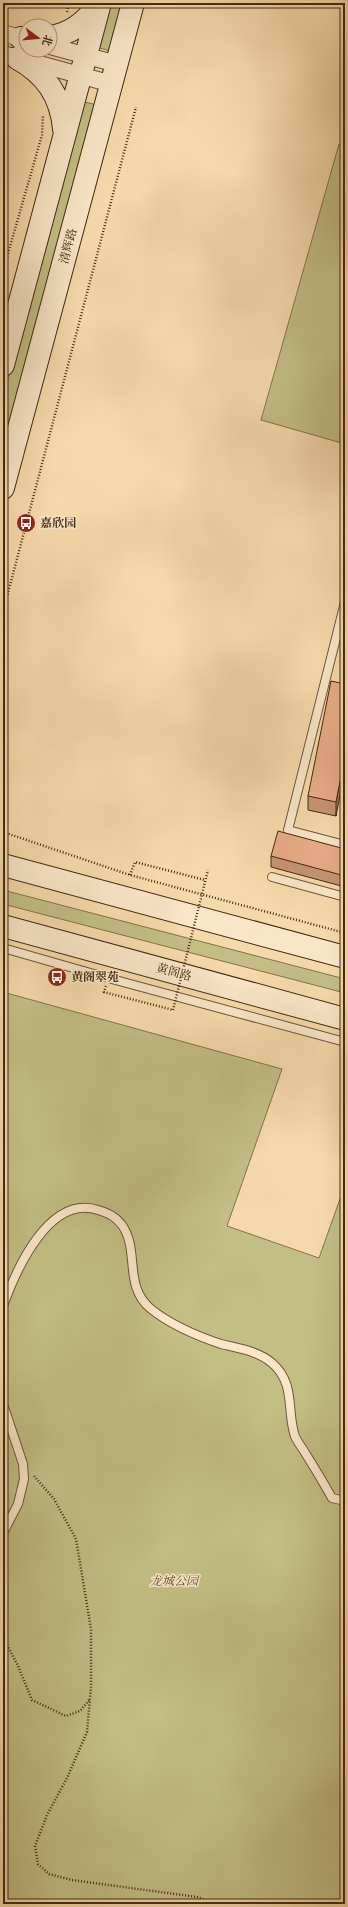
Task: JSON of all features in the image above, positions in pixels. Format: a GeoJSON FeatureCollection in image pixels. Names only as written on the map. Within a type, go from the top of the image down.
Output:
{"type":"FeatureCollection","features":[{"type":"Feature","properties":{"kind":"street"},"geometry":{"type":"LineString","coordinates":[[58,34],[80,25],[99,3]]}},
{"type":"Feature","properties":{"kind":"street"},"geometry":{"type":"LineString","coordinates":[[3,365],[99,3]]}},
{"type":"Feature","properties":{"kind":"street","name":"清辉路"},"geometry":{"type":"LineString","coordinates":[[3,488],[133,3]]}},
{"type":"Feature","properties":{"kind":"street"},"geometry":{"type":"LineString","coordinates":[[16,43],[115,74]]}},
{"type":"Feature","properties":{"kind":"street"},"geometry":{"type":"LineString","coordinates":[[16,43],[32,66],[52,89],[63,117],[65,134]]}},
{"type":"Feature","properties":{"kind":"street"},"geometry":{"type":"LineString","coordinates":[[58,51],[83,65]]}},
{"type":"Feature","properties":{"kind":"street"},"geometry":{"type":"LineString","coordinates":[[3,865],[345,957]]}},
{"type":"Feature","properties":{"kind":"street","name":"黄阁路"},"geometry":{"type":"LineString","coordinates":[[3,926],[345,1019]]}},
{"type":"Feature","properties":{"kind":"lane"},"geometry":{"type":"LineString","coordinates":[[345,602],[288,830],[345,845]]}},
{"type":"Feature","properties":{"kind":"lane"},"geometry":{"type":"LineString","coordinates":[[272,877],[345,897]]}},
{"type":"Feature","properties":{"kind":"lane"},"geometry":{"type":"LineString","coordinates":[[3,948],[345,1042]]}},
{"type":"Feature","properties":{"kind":"lane"},"geometry":{"type":"LineString","coordinates":[[3,1306],[20,1266],[37,1237],[62,1214],[75,1209],[90,1207],[112,1214],[123,1226],[129,1243],[135,1286],[142,1300],[171,1323],[220,1343],[257,1354],[272,1362],[282,1376],[290,1396],[294,1434],[332,1498],[345,1501]]}},
{"type":"Feature","properties":{"kind":"lane"},"geometry":{"type":"LineString","coordinates":[[3,1404],[23,1464],[22,1491],[13,1517],[3,1533]]}},
{"type":"Feature","properties":{"kind":"path"},"geometry":{"type":"LineString","coordinates":[[3,612],[136,107]]}},
{"type":"Feature","properties":{"kind":"path"},"geometry":{"type":"LineString","coordinates":[[3,271],[42,135],[44,114]]}},
{"type":"Feature","properties":{"kind":"path"},"geometry":{"type":"LineString","coordinates":[[3,832],[130,876],[345,933]]}},
{"type":"Feature","properties":{"kind":"path"},"geometry":{"type":"LineString","coordinates":[[130,876],[134,862],[205,880]]}},
{"type":"Feature","properties":{"kind":"path"},"geometry":{"type":"LineString","coordinates":[[108,978],[104,992],[173,1010],[208,870]]}},
{"type":"Feature","properties":{"kind":"path"},"geometry":{"type":"LineString","coordinates":[[23,1464],[54,1499],[76,1539],[91,1629],[90,1698],[86,1732],[67,1778],[47,1815],[35,1846],[38,1864],[49,1874],[72,1880],[197,1897],[216,1904]]}},
{"type":"Feature","properties":{"kind":"path"},"geometry":{"type":"LineString","coordinates":[[3,1637],[18,1666],[32,1700],[66,1716],[80,1711],[90,1698]]}},
{"type":"Feature","properties":{"kind":"green space"},"geometry":{"type":"Polygon","coordinates":[[[106,3],[123,3],[110,51],[93,46],[106,3]]]}},
{"type":"Feature","properties":{"kind":"green space"},"geometry":{"type":"Polygon","coordinates":[[[84,102],[98,105],[3,461],[3,398],[84,102]]]}},
{"type":"Feature","properties":{"kind":"green space"},"geometry":{"type":"Polygon","coordinates":[[[339,144],[345,146],[345,444],[261,420],[339,144]]]}},
{"type":"Feature","properties":{"kind":"green space"},"geometry":{"type":"Polygon","coordinates":[[[3,890],[345,979],[345,993],[3,904],[3,890]]]}},
{"type":"Feature","properties":{"kind":"green space","name":"龙城公园"},"geometry":{"type":"Polygon","coordinates":[[[3,992],[282,1069],[227,1226],[319,1258],[345,1185],[345,1904],[3,1904],[3,992]]]}},
{"type":"Feature","properties":{"kind":"building"},"geometry":{"type":"Polygon","coordinates":[[[331,681],[345,684],[345,756],[336,802],[308,796],[331,681]]]}},
{"type":"Feature","properties":{"kind":"building"},"geometry":{"type":"Polygon","coordinates":[[[278,831],[345,849],[345,876],[271,856],[278,831]]]}},
{"type":"Feature","properties":{"kind":"place","name":"嘉欣园"},"geometry":{"type":"Point","coordinates":[26,523]}},
{"type":"Feature","properties":{"kind":"place","name":"黄阁翠苑"},"geometry":{"type":"Point","coordinates":[57,977]}}]}
